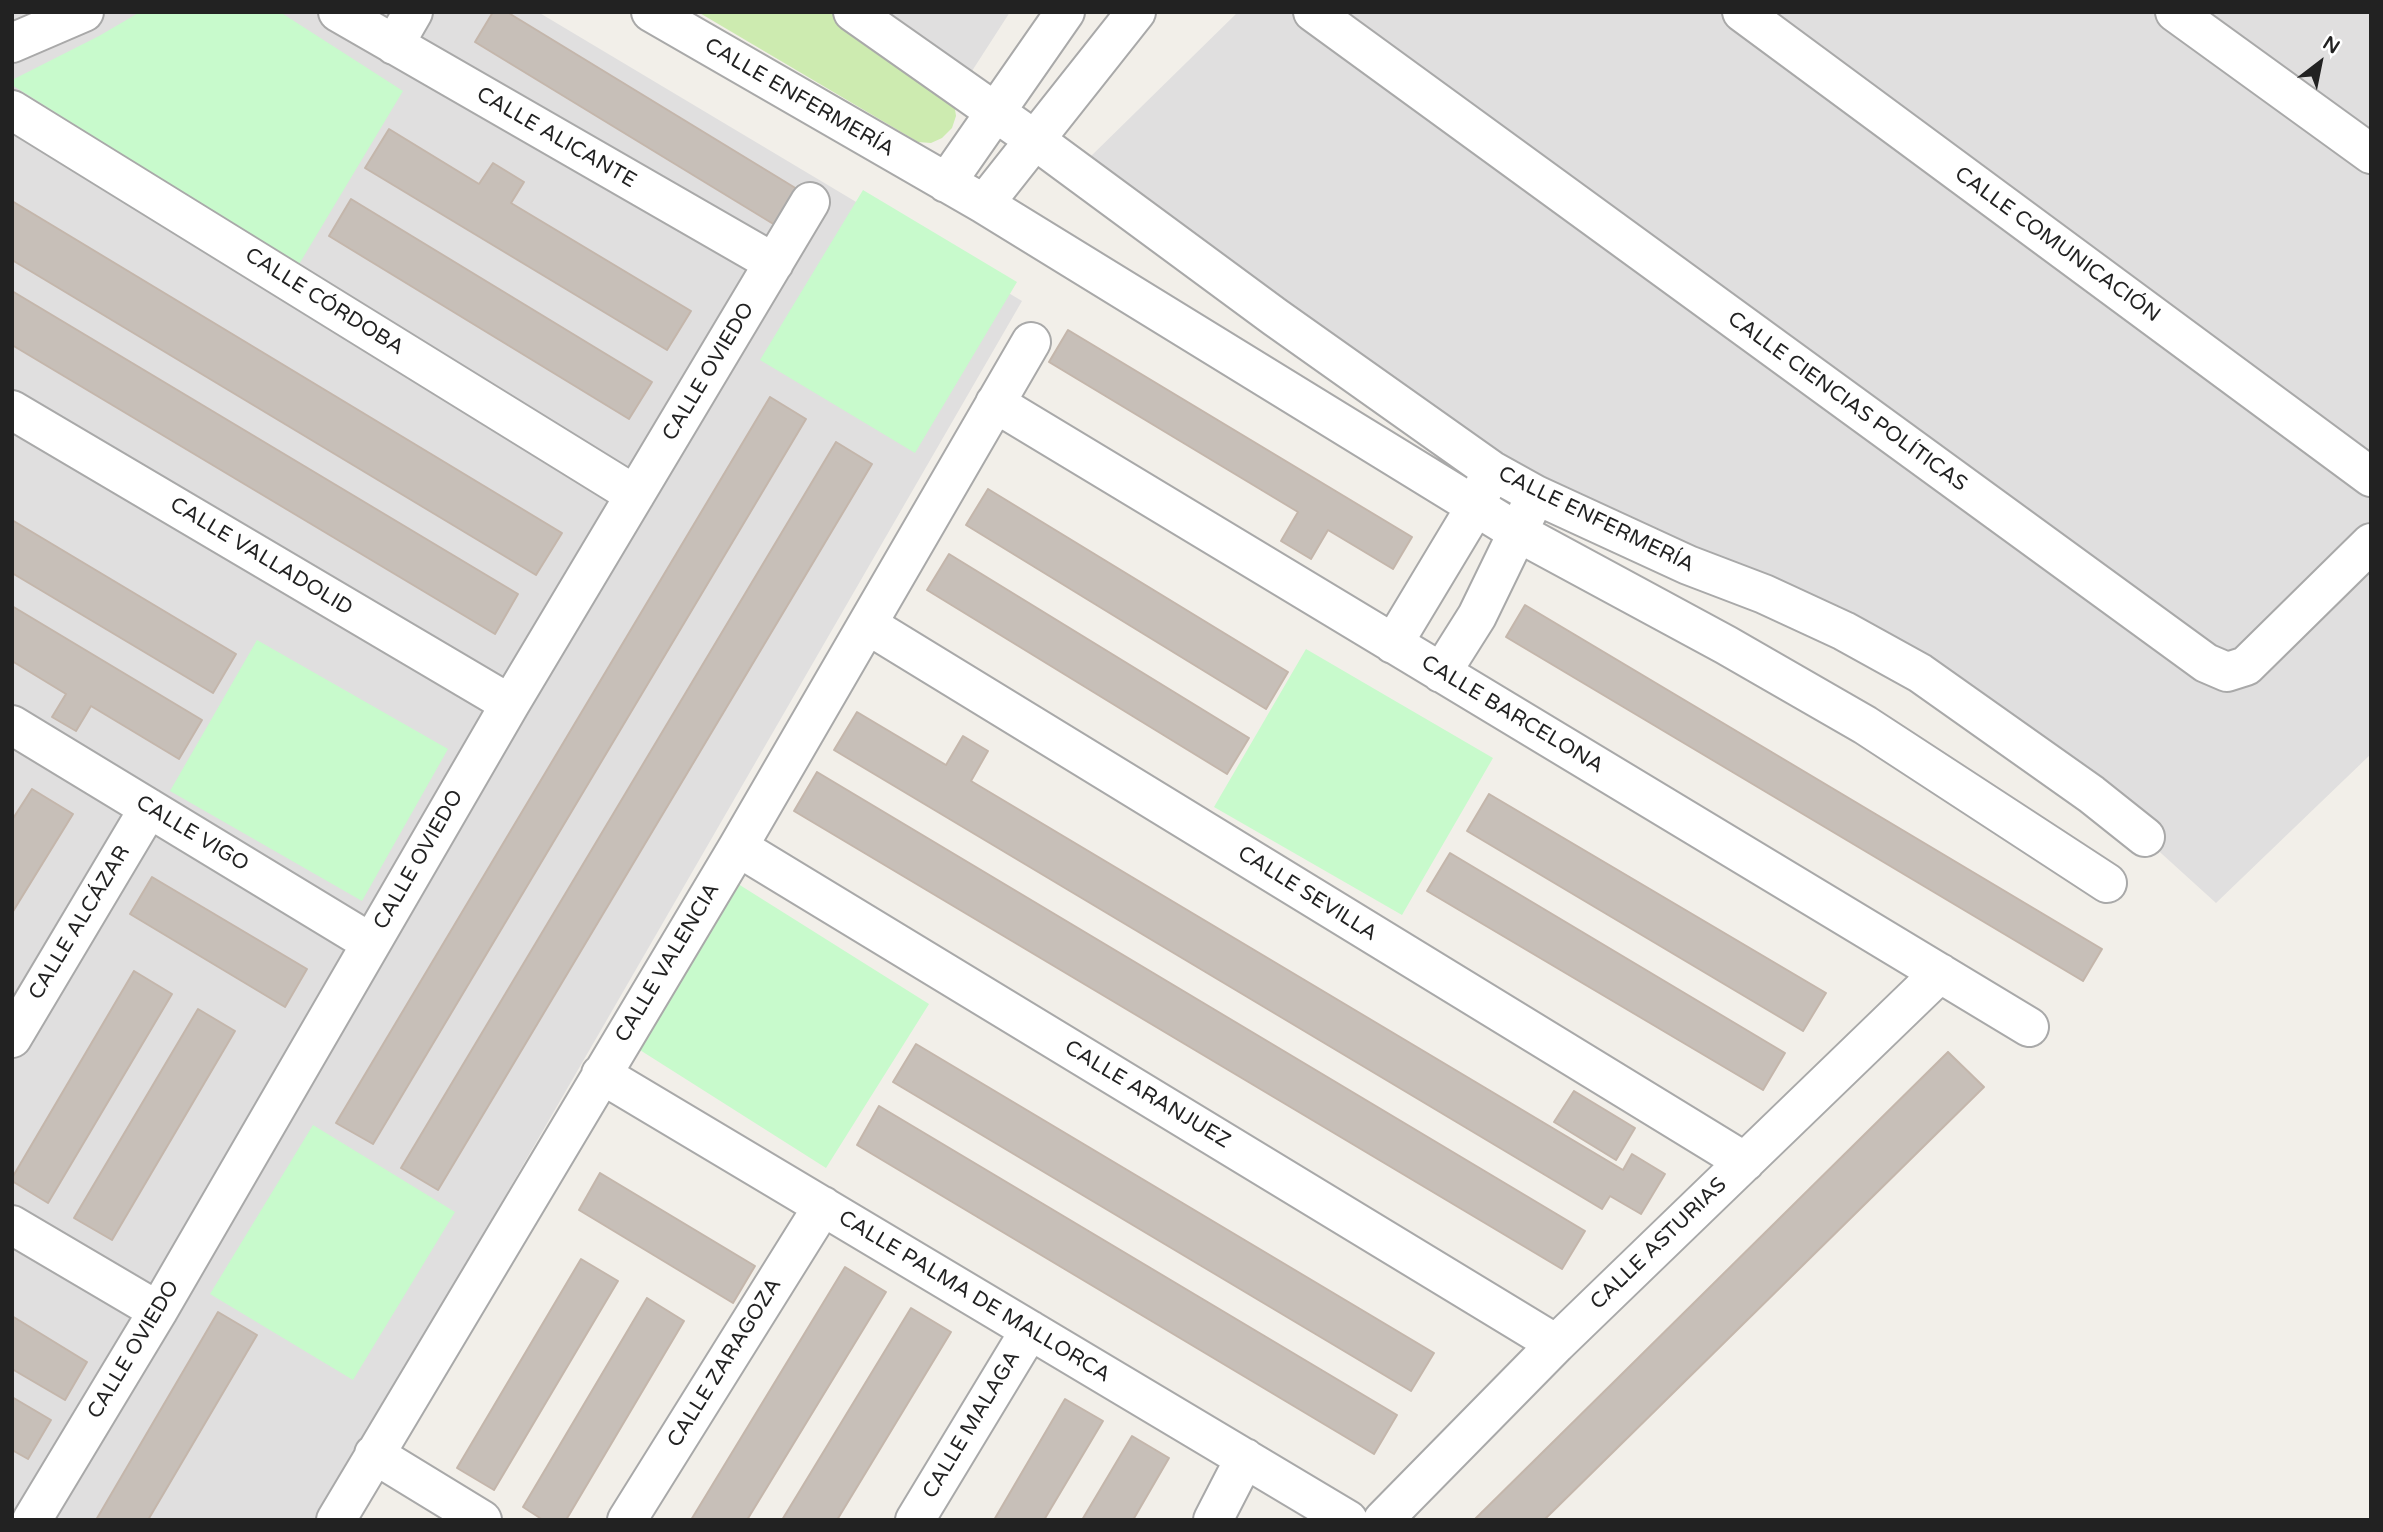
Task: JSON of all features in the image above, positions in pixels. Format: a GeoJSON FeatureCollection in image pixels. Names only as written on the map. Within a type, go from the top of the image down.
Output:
{"type":"FeatureCollection","features":[{"type":"Feature","properties":{"kind":"street"},"geometry":{"type":"LineString","coordinates":[[12,43],[84,12]]}},
{"type":"Feature","properties":{"kind":"street"},"geometry":{"type":"LineString","coordinates":[[394,45],[413,12]]}},
{"type":"Feature","properties":{"kind":"street","name":"CALLE ENFERMERÍA"},"geometry":{"type":"LineString","coordinates":[[651,12],[984,204],[1518,533],[1726,645],[1866,725],[2107,883]]}},
{"type":"Feature","properties":{"kind":"street","name":"CALLE ENFERMERÍA"},"geometry":{"type":"LineString","coordinates":[[853,12],[996,112],[1275,317],[1491,470],[1536,495],[1688,565],[1764,594],[1844,631],[1909,667],[2091,794],[2145,837]]}},
{"type":"Feature","properties":{"kind":"street"},"geometry":{"type":"LineString","coordinates":[[946,183],[1065,12]]}},
{"type":"Feature","properties":{"kind":"street"},"geometry":{"type":"LineString","coordinates":[[984,204],[1136,12]]}},
{"type":"Feature","properties":{"kind":"street","name":"CALLE CIENCIAS POLÍTICAS"},"geometry":{"type":"LineString","coordinates":[[1313,12],[2206,663],[2227,672],[2246,666],[2371,543]]}},
{"type":"Feature","properties":{"kind":"street","name":"CALLE COMUNICACIÓN"},"geometry":{"type":"LineString","coordinates":[[1742,12],[2371,477]]}},
{"type":"Feature","properties":{"kind":"street"},"geometry":{"type":"LineString","coordinates":[[2175,12],[2371,154]]}},
{"type":"Feature","properties":{"kind":"street","name":"CALLE ALICANTE"},"geometry":{"type":"LineString","coordinates":[[340,13],[774,263]]}},
{"type":"Feature","properties":{"kind":"street","name":"CALLE CÓRDOBA"},"geometry":{"type":"LineString","coordinates":[[12,110],[635,495]]}},
{"type":"Feature","properties":{"kind":"street","name":"CALLE OVIEDO"},"geometry":{"type":"LineString","coordinates":[[32,1520],[158,1311],[510,704],[810,202]]}},
{"type":"Feature","properties":{"kind":"street","name":"CALLE VALENCIA"},"geometry":{"type":"LineString","coordinates":[[336,1520],[869,625],[1031,342]]}},
{"type":"Feature","properties":{"kind":"street","name":"CALLE BARCELONA"},"geometry":{"type":"LineString","coordinates":[[995,403],[2029,1027]]}},
{"type":"Feature","properties":{"kind":"street","name":"CALLE VALLADOLID"},"geometry":{"type":"LineString","coordinates":[[12,410],[510,704]]}},
{"type":"Feature","properties":{"kind":"street"},"geometry":{"type":"LineString","coordinates":[[1393,643],[1476,506],[1491,470]]}},
{"type":"Feature","properties":{"kind":"street"},"geometry":{"type":"LineString","coordinates":[[1441,673],[1477,616],[1536,495]]}},
{"type":"Feature","properties":{"kind":"street","name":"CALLE SEVILLA"},"geometry":{"type":"LineString","coordinates":[[869,625],[1745,1162]]}},
{"type":"Feature","properties":{"kind":"street","name":"CALLE VIGO"},"geometry":{"type":"LineString","coordinates":[[12,725],[371,943]]}},
{"type":"Feature","properties":{"kind":"street","name":"CALLE ALCÁZAR"},"geometry":{"type":"LineString","coordinates":[[12,1038],[149,808]]}},
{"type":"Feature","properties":{"kind":"street","name":"CALLE ARANJUEZ"},"geometry":{"type":"LineString","coordinates":[[738,847],[1556,1344]]}},
{"type":"Feature","properties":{"kind":"street","name":"CALLE ASTURIAS"},"geometry":{"type":"LineString","coordinates":[[1383,1520],[1556,1344],[1940,974]]}},
{"type":"Feature","properties":{"kind":"street","name":"CALLE PALMA DE MALLORCA"},"geometry":{"type":"LineString","coordinates":[[601,1073],[1348,1520]]}},
{"type":"Feature","properties":{"kind":"street","name":"CALLE ZARAGOZA"},"geometry":{"type":"LineString","coordinates":[[626,1520],[823,1206]]}},
{"type":"Feature","properties":{"kind":"street"},"geometry":{"type":"LineString","coordinates":[[12,1225],[158,1311]]}},
{"type":"Feature","properties":{"kind":"street","name":"CALLE MALAGA"},"geometry":{"type":"LineString","coordinates":[[915,1520],[1030,1330]]}},
{"type":"Feature","properties":{"kind":"street"},"geometry":{"type":"LineString","coordinates":[[374,1454],[482,1520]]}},
{"type":"Feature","properties":{"kind":"street"},"geometry":{"type":"LineString","coordinates":[[1213,1520],[1245,1458]]}},
{"type":"Feature","properties":{"kind":"shaded area"},"geometry":{"type":"Polygon","coordinates":[[[12,12],[538,12],[1022,301],[318,1520],[12,1520],[12,12]]]}},
{"type":"Feature","properties":{"kind":"shaded area"},"geometry":{"type":"Polygon","coordinates":[[[880,12],[1010,12],[972,71],[880,12]]]}},
{"type":"Feature","properties":{"kind":"shaded area"},"geometry":{"type":"Polygon","coordinates":[[[1238,12],[2371,12],[2371,754],[2216,903],[2076,776],[1554,496],[1088,159],[1238,12]]]}},
{"type":"Feature","properties":{"kind":"green space"},"geometry":{"type":"Polygon","coordinates":[[[140,12],[280,12],[403,91],[298,266],[12,85],[12,80],[140,12]]]}},
{"type":"Feature","properties":{"kind":"green space"},"geometry":{"type":"Polygon","coordinates":[[[698,12],[833,12],[954,103],[956,116],[952,128],[942,138],[931,143],[918,142],[698,12]]]}},
{"type":"Feature","properties":{"kind":"green space"},"geometry":{"type":"Polygon","coordinates":[[[863,190],[1017,282],[915,453],[760,360],[863,190]]]}},
{"type":"Feature","properties":{"kind":"green space"},"geometry":{"type":"Polygon","coordinates":[[[257,640],[448,749],[362,901],[170,791],[257,640]]]}},
{"type":"Feature","properties":{"kind":"green space"},"geometry":{"type":"Polygon","coordinates":[[[1306,649],[1493,758],[1402,915],[1214,807],[1306,649]]]}},
{"type":"Feature","properties":{"kind":"green space"},"geometry":{"type":"Polygon","coordinates":[[[735,882],[929,1004],[826,1168],[632,1045],[735,882]]]}},
{"type":"Feature","properties":{"kind":"green space"},"geometry":{"type":"Polygon","coordinates":[[[313,1125],[455,1212],[353,1380],[210,1294],[313,1125]]]}},
{"type":"Feature","properties":{"kind":"building"},"geometry":{"type":"Polygon","coordinates":[[[493,12],[507,12],[797,189],[775,225],[475,42],[493,12]]]}},
{"type":"Feature","properties":{"kind":"building"},"geometry":{"type":"Polygon","coordinates":[[[389,129],[479,184],[493,163],[524,182],[511,203],[691,311],[667,350],[365,168],[389,129]]]}},
{"type":"Feature","properties":{"kind":"building"},"geometry":{"type":"Polygon","coordinates":[[[351,199],[652,382],[629,419],[329,236],[351,199]]]}},
{"type":"Feature","properties":{"kind":"building"},"geometry":{"type":"Polygon","coordinates":[[[12,201],[562,533],[536,575],[12,260],[12,201]]]}},
{"type":"Feature","properties":{"kind":"building"},"geometry":{"type":"Polygon","coordinates":[[[12,291],[518,594],[495,634],[12,345],[12,291]]]}},
{"type":"Feature","properties":{"kind":"building"},"geometry":{"type":"Polygon","coordinates":[[[1068,330],[1412,537],[1393,569],[1328,530],[1311,559],[1281,541],[1298,512],[1049,362],[1068,330]]]}},
{"type":"Feature","properties":{"kind":"building"},"geometry":{"type":"Polygon","coordinates":[[[770,397],[806,419],[373,1144],[336,1123],[770,397]]]}},
{"type":"Feature","properties":{"kind":"building"},"geometry":{"type":"Polygon","coordinates":[[[836,442],[872,464],[438,1190],[401,1168],[836,442]]]}},
{"type":"Feature","properties":{"kind":"building"},"geometry":{"type":"Polygon","coordinates":[[[988,489],[1288,672],[1266,709],[966,525],[988,489]]]}},
{"type":"Feature","properties":{"kind":"building"},"geometry":{"type":"Polygon","coordinates":[[[12,520],[236,654],[213,693],[12,573],[12,520]]]}},
{"type":"Feature","properties":{"kind":"building"},"geometry":{"type":"Polygon","coordinates":[[[949,554],[1249,738],[1227,774],[927,590],[949,554]]]}},
{"type":"Feature","properties":{"kind":"building"},"geometry":{"type":"Polygon","coordinates":[[[1525,605],[2102,949],[2083,981],[1506,637],[1525,605]]]}},
{"type":"Feature","properties":{"kind":"building"},"geometry":{"type":"Polygon","coordinates":[[[12,606],[202,720],[179,759],[91,706],[76,731],[52,717],[66,694],[12,661],[12,606]]]}},
{"type":"Feature","properties":{"kind":"building"},"geometry":{"type":"Polygon","coordinates":[[[857,712],[946,765],[963,736],[988,751],[971,781],[1623,1170],[1632,1154],[1665,1174],[1641,1214],[1610,1196],[1602,1209],[834,750],[857,712]]]}},
{"type":"Feature","properties":{"kind":"building"},"geometry":{"type":"Polygon","coordinates":[[[817,772],[1585,1231],[1562,1269],[794,811],[817,772]]]}},
{"type":"Feature","properties":{"kind":"building"},"geometry":{"type":"Polygon","coordinates":[[[32,789],[73,814],[12,913],[12,820],[32,789]]]}},
{"type":"Feature","properties":{"kind":"building"},"geometry":{"type":"Polygon","coordinates":[[[1489,794],[1826,993],[1803,1031],[1467,831],[1489,794]]]}},
{"type":"Feature","properties":{"kind":"building"},"geometry":{"type":"Polygon","coordinates":[[[1450,853],[1785,1053],[1763,1090],[1427,891],[1450,853]]]}},
{"type":"Feature","properties":{"kind":"building"},"geometry":{"type":"Polygon","coordinates":[[[152,877],[307,969],[285,1007],[130,914],[152,877]]]}},
{"type":"Feature","properties":{"kind":"building"},"geometry":{"type":"Polygon","coordinates":[[[134,971],[172,994],[48,1203],[12,1181],[12,1178],[134,971]]]}},
{"type":"Feature","properties":{"kind":"building"},"geometry":{"type":"Polygon","coordinates":[[[198,1009],[235,1031],[112,1240],[74,1218],[198,1009]]]}},
{"type":"Feature","properties":{"kind":"building"},"geometry":{"type":"Polygon","coordinates":[[[916,1044],[1434,1353],[1411,1391],[893,1082],[916,1044]]]}},
{"type":"Feature","properties":{"kind":"building"},"geometry":{"type":"Polygon","coordinates":[[[1948,1052],[1984,1087],[1544,1520],[1474,1520],[1948,1052]]]}},
{"type":"Feature","properties":{"kind":"building"},"geometry":{"type":"Polygon","coordinates":[[[1574,1091],[1635,1128],[1616,1160],[1554,1122],[1574,1091]]]}},
{"type":"Feature","properties":{"kind":"building"},"geometry":{"type":"Polygon","coordinates":[[[879,1106],[1397,1415],[1374,1454],[857,1145],[879,1106]]]}},
{"type":"Feature","properties":{"kind":"building"},"geometry":{"type":"Polygon","coordinates":[[[600,1173],[755,1266],[733,1303],[579,1210],[600,1173]]]}},
{"type":"Feature","properties":{"kind":"building"},"geometry":{"type":"Polygon","coordinates":[[[581,1259],[618,1281],[494,1490],[457,1468],[581,1259]]]}},
{"type":"Feature","properties":{"kind":"building"},"geometry":{"type":"Polygon","coordinates":[[[845,1267],[886,1292],[747,1520],[691,1520],[845,1267]]]}},
{"type":"Feature","properties":{"kind":"building"},"geometry":{"type":"Polygon","coordinates":[[[647,1298],[684,1321],[566,1520],[543,1520],[523,1507],[647,1298]]]}},
{"type":"Feature","properties":{"kind":"building"},"geometry":{"type":"Polygon","coordinates":[[[911,1308],[951,1332],[837,1520],[782,1520],[911,1308]]]}},
{"type":"Feature","properties":{"kind":"building"},"geometry":{"type":"Polygon","coordinates":[[[218,1312],[257,1335],[148,1520],[96,1520],[218,1312]]]}},
{"type":"Feature","properties":{"kind":"building"},"geometry":{"type":"Polygon","coordinates":[[[12,1316],[87,1362],[65,1400],[12,1369],[12,1316]]]}},
{"type":"Feature","properties":{"kind":"building"},"geometry":{"type":"Polygon","coordinates":[[[12,1397],[51,1420],[28,1459],[12,1450],[12,1397]]]}},
{"type":"Feature","properties":{"kind":"building"},"geometry":{"type":"Polygon","coordinates":[[[1065,1399],[1103,1421],[1044,1520],[994,1520],[1065,1399]]]}},
{"type":"Feature","properties":{"kind":"building"},"geometry":{"type":"Polygon","coordinates":[[[1132,1436],[1169,1458],[1133,1520],[1082,1520],[1132,1436]]]}}]}
